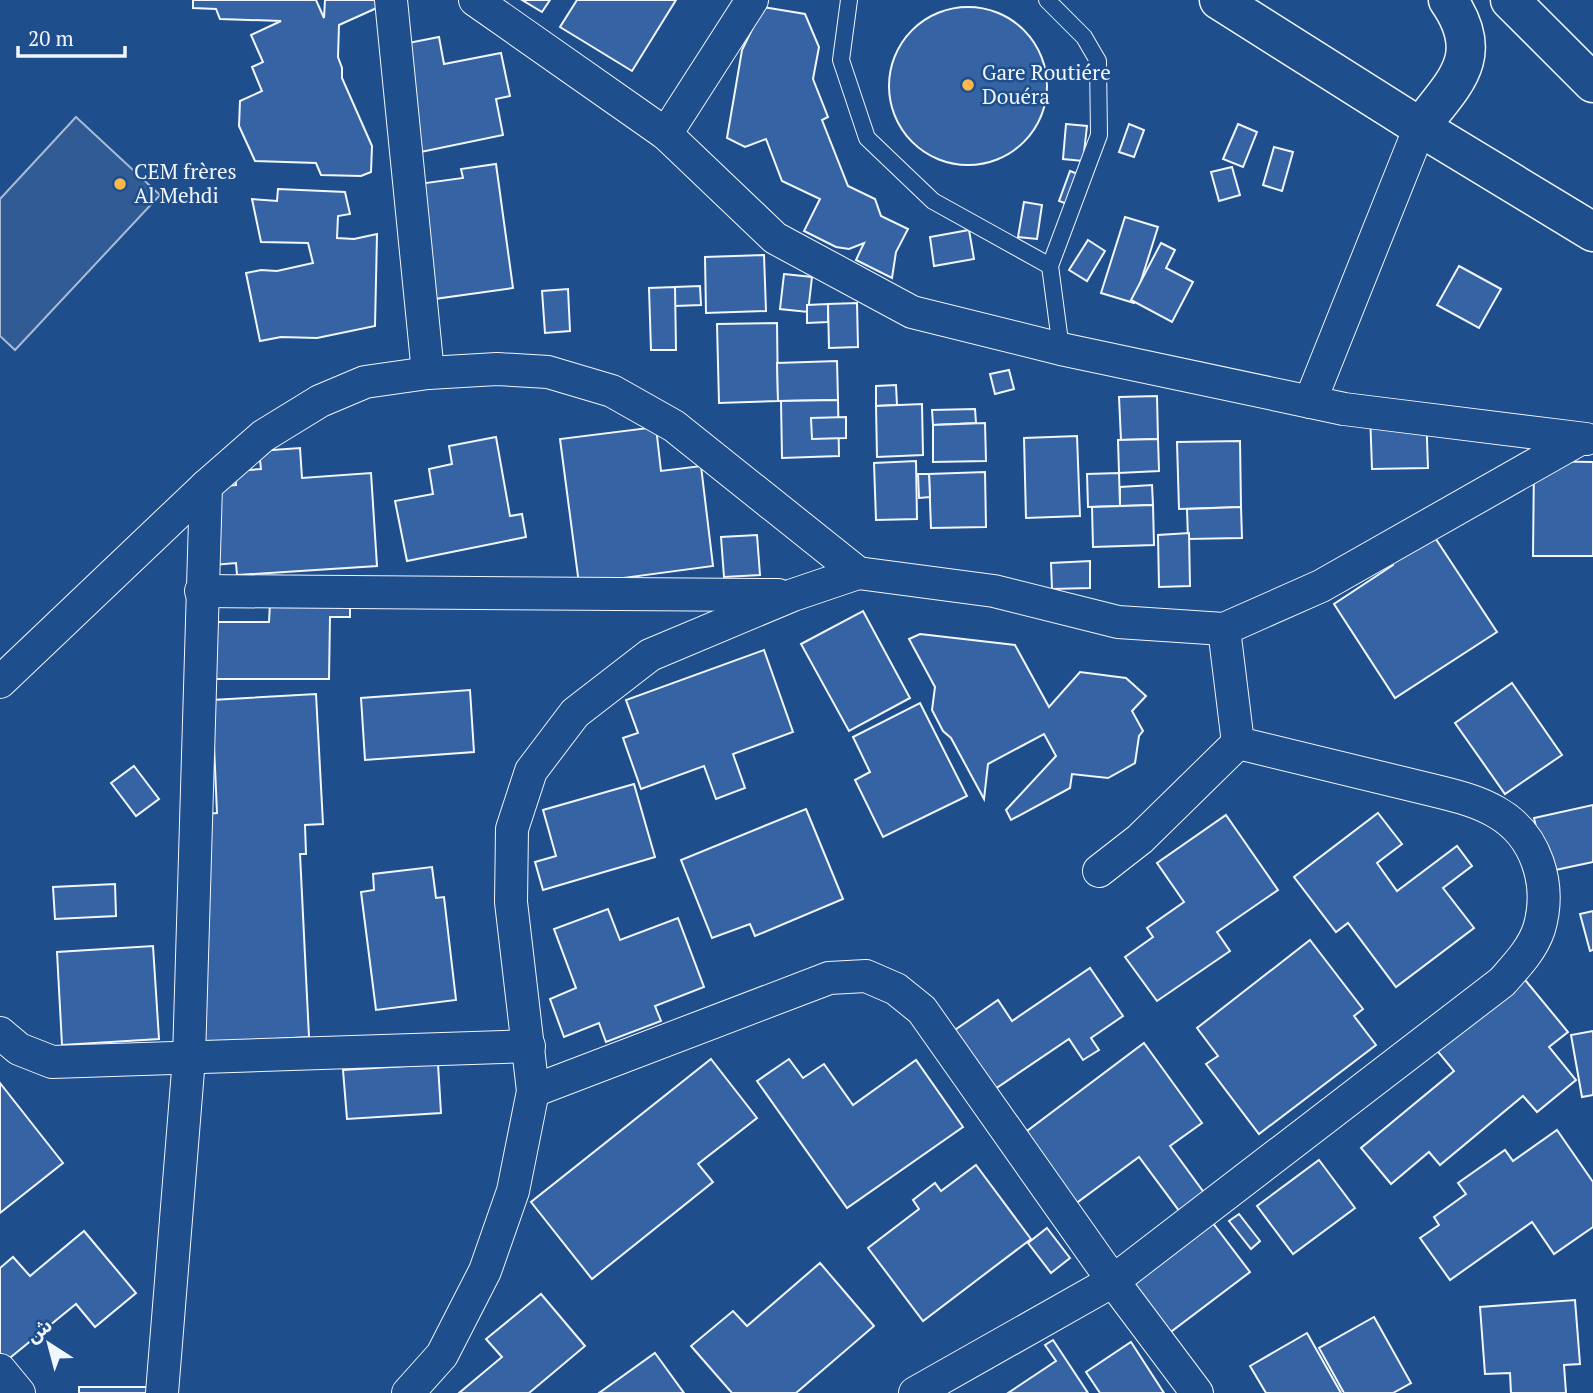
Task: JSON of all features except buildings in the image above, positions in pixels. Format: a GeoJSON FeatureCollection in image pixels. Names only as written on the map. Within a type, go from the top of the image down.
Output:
{"type":"FeatureCollection","features":[{"type":"Feature","properties":{"kind":"main road"},"geometry":{"type":"LineString","coordinates":[[1219,0],[1593,232]]}},
{"type":"Feature","properties":{"kind":"main road"},"geometry":{"type":"LineString","coordinates":[[1420,127],[1463,68],[1465,37],[1448,0]]}},
{"type":"Feature","properties":{"kind":"main road"},"geometry":{"type":"LineString","coordinates":[[1510,0],[1593,83]]}},
{"type":"Feature","properties":{"kind":"street"},"geometry":{"type":"LineString","coordinates":[[391,0],[428,373]]}},
{"type":"Feature","properties":{"kind":"street"},"geometry":{"type":"LineString","coordinates":[[475,0],[666,134],[775,238],[912,312],[1060,349],[1345,409],[1587,439]]}},
{"type":"Feature","properties":{"kind":"street"},"geometry":{"type":"LineString","coordinates":[[666,134],[752,0]]}},
{"type":"Feature","properties":{"kind":"street"},"geometry":{"type":"LineString","coordinates":[[1310,402],[1420,127]]}},
{"type":"Feature","properties":{"kind":"street"},"geometry":{"type":"LineString","coordinates":[[0,682],[206,486],[263,436],[320,401],[365,382],[428,373],[497,369],[548,372],[612,391],[674,426],[858,573]]}},
{"type":"Feature","properties":{"kind":"street"},"geometry":{"type":"LineString","coordinates":[[408,1393],[442,1355],[485,1271],[513,1191],[533,1091],[511,902],[512,829],[531,771],[575,713],[650,655],[793,595],[858,573],[994,591],[1118,622],[1224,629],[1321,586],[1587,439]]}},
{"type":"Feature","properties":{"kind":"street"},"geometry":{"type":"LineString","coordinates":[[162,1393],[189,1058],[206,486]]}},
{"type":"Feature","properties":{"kind":"street"},"geometry":{"type":"LineString","coordinates":[[201,591],[793,595]]}},
{"type":"Feature","properties":{"kind":"street"},"geometry":{"type":"LineString","coordinates":[[1224,629],[1238,743]]}},
{"type":"Feature","properties":{"kind":"street"},"geometry":{"type":"LineString","coordinates":[[1099,871],[1140,839],[1238,743]]}},
{"type":"Feature","properties":{"kind":"street"},"geometry":{"type":"LineString","coordinates":[[915,1393],[1113,1281],[1502,982],[1524,958],[1539,929],[1543,901],[1542,873],[1533,848],[1515,825],[1497,812],[1472,800],[1238,743]]}},
{"type":"Feature","properties":{"kind":"street"},"geometry":{"type":"LineString","coordinates":[[533,1091],[829,978],[866,976],[896,989],[922,1010],[1113,1281],[1197,1393]]}},
{"type":"Feature","properties":{"kind":"street"},"geometry":{"type":"LineString","coordinates":[[0,1033],[19,1049],[52,1062],[529,1046]]}},
{"type":"Feature","properties":{"kind":"street"},"geometry":{"type":"LineString","coordinates":[[0,1370],[19,1393]]}},
{"type":"Feature","properties":{"kind":"lane"},"geometry":{"type":"LineString","coordinates":[[849,0],[841,60],[867,138],[933,201],[1050,266]]}},
{"type":"Feature","properties":{"kind":"lane"},"geometry":{"type":"LineString","coordinates":[[1047,0],[1084,37],[1098,61],[1099,135],[1050,266],[1060,349]]}},
{"type":"Feature","properties":{"kind":"shaded area"},"geometry":{"type":"Polygon","coordinates":[[[76,117],[160,195],[15,350],[0,336],[0,199],[76,117]]]}},
{"type":"Feature","properties":{"kind":"place","name":"Gare Routiére Douéra"},"geometry":{"type":"Point","coordinates":[968,85]}},
{"type":"Feature","properties":{"kind":"place","name":"CEM frères Al Mehdi"},"geometry":{"type":"Point","coordinates":[120,184]}}]}
